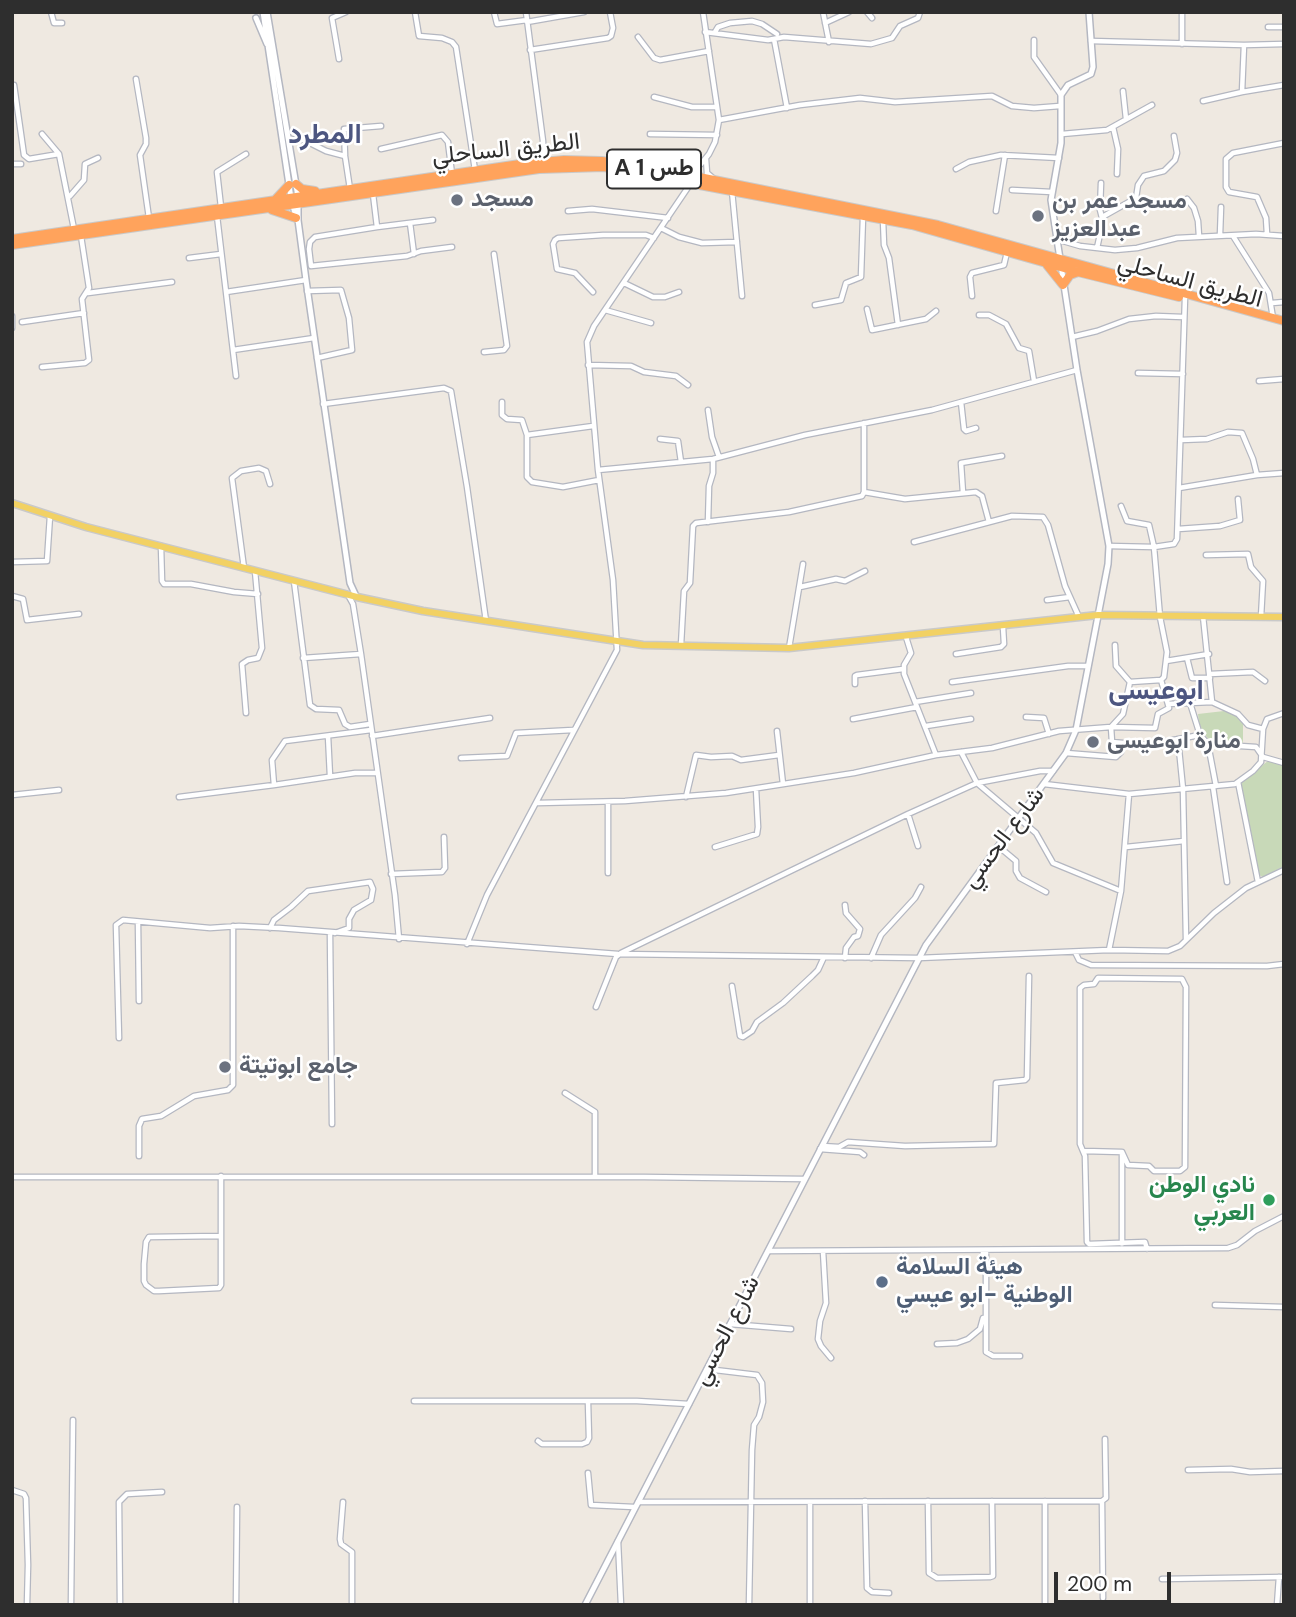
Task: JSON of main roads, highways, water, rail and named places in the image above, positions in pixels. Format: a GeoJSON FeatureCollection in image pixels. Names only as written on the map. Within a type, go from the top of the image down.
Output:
{"type":"FeatureCollection","features":[{"type":"Feature","properties":{"kind":"highway","name":"الطريق الساحلي"},"geometry":{"type":"LineString","coordinates":[[12,239],[272,205],[325,193],[475,170],[544,161],[602,161],[684,174],[937,225],[1059,262],[1273,318],[1284,324]]}},
{"type":"Feature","properties":{"kind":"highway","name":"الطريق الساحلي"},"geometry":{"type":"LineString","coordinates":[[295,201],[317,202],[561,167],[617,169],[883,220],[1042,262],[1059,262],[1078,272],[1284,324]]}},
{"type":"Feature","properties":{"kind":"highway"},"geometry":{"type":"LineString","coordinates":[[317,202],[298,218],[272,205],[293,184],[302,189],[325,193]]}},
{"type":"Feature","properties":{"kind":"highway","name":"الطريق الساحلي"},"geometry":{"type":"LineString","coordinates":[[12,245],[149,218],[219,212]]}},
{"type":"Feature","properties":{"kind":"highway"},"geometry":{"type":"LineString","coordinates":[[1042,262],[1054,272],[1063,285],[1070,275],[1078,272]]}},
{"type":"Feature","properties":{"kind":"main road"},"geometry":{"type":"LineString","coordinates":[[12,503],[50,516],[348,595],[618,642],[789,648],[1098,615],[1284,617]]}},
{"type":"Feature","properties":{"kind":"place","name":"مسجد"},"geometry":{"type":"Point","coordinates":[457,200]}},
{"type":"Feature","properties":{"kind":"place","name":"مسجد عمر بن عبدالعزيز"},"geometry":{"type":"Point","coordinates":[1038,216]}},
{"type":"Feature","properties":{"kind":"place","name":"منارة ابوعيسى"},"geometry":{"type":"Point","coordinates":[1093,742]}},
{"type":"Feature","properties":{"kind":"place","name":"جامع ابوتيتة"},"geometry":{"type":"Point","coordinates":[225,1067]}},
{"type":"Feature","properties":{"kind":"place","name":"نادي الوطن العربي"},"geometry":{"type":"Point","coordinates":[1269,1200]}},
{"type":"Feature","properties":{"kind":"place","name":"هيئة السلامة الوطنية -ابو عيسي"},"geometry":{"type":"Point","coordinates":[882,1282]}},
{"type":"Feature","properties":{"kind":"district","name":"المطرد"},"geometry":{"type":"Point","coordinates":[325,136]}},
{"type":"Feature","properties":{"kind":"district","name":"ابوعيسى"},"geometry":{"type":"Point","coordinates":[1156,692]}}]}
